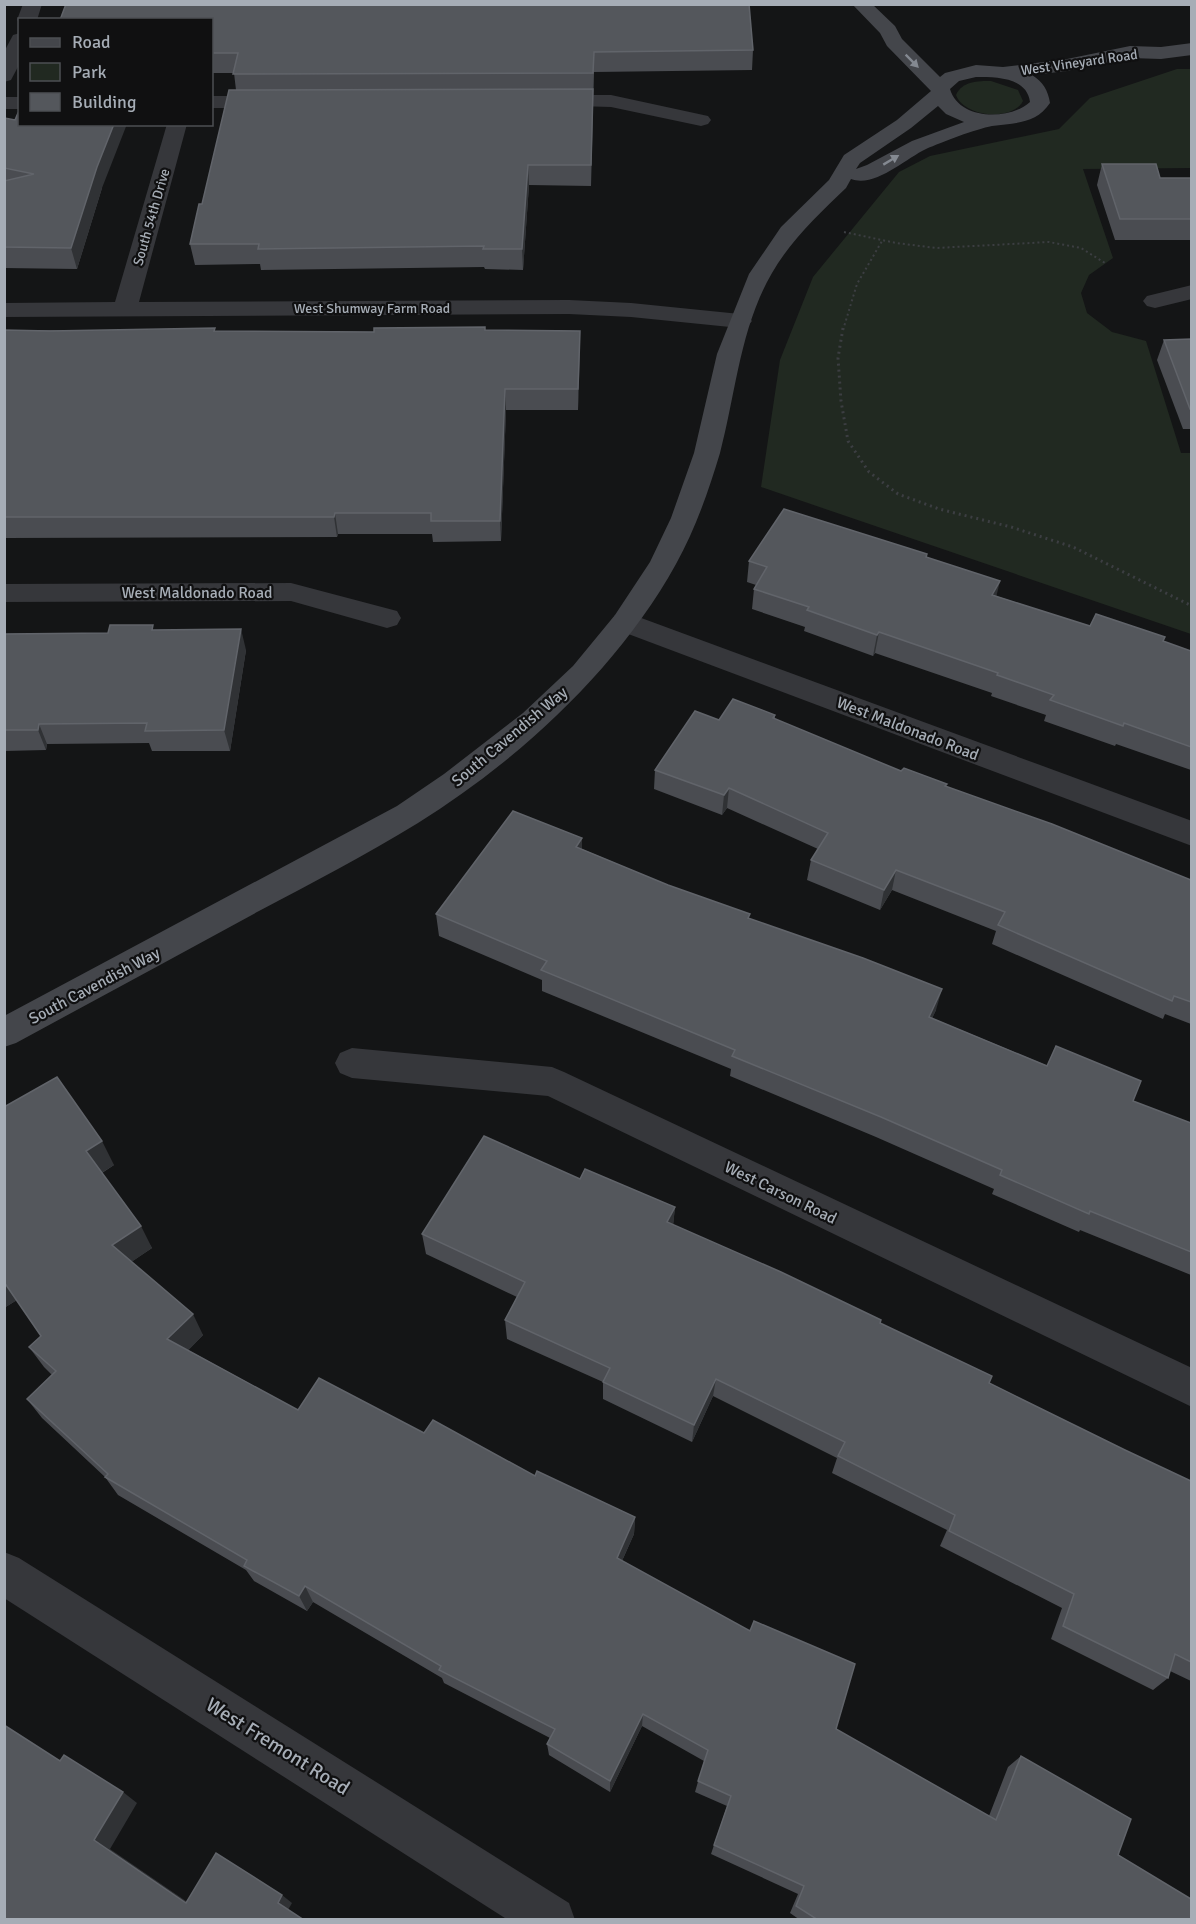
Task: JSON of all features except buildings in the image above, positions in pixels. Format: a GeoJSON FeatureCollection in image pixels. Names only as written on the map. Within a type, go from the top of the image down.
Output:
{"type":"FeatureCollection","features":[{"type":"Feature","properties":{"kind":"street"},"geometry":{"type":"LineString","coordinates":[[861,4],[888,30],[894,42],[940,91],[944,102],[951,109],[962,114],[990,120],[1017,118],[1036,110],[1050,93],[1002,73],[976,71],[945,58]]}},
{"type":"Feature","properties":{"kind":"street"},"geometry":{"type":"LineString","coordinates":[[888,30],[927,47]]}},
{"type":"Feature","properties":{"kind":"street"},"geometry":{"type":"LineString","coordinates":[[4,76],[18,44]]}},
{"type":"Feature","properties":{"kind":"street","name":"West Vineyard Road"},"geometry":{"type":"LineString","coordinates":[[1002,73],[1067,65],[1130,52],[1161,53],[1191,49]]}},
{"type":"Feature","properties":{"kind":"street"},"geometry":{"type":"LineString","coordinates":[[1078,82],[1107,72],[1146,63],[1161,53]]}},
{"type":"Feature","properties":{"kind":"street","name":"South Cavendish Way"},"geometry":{"type":"LineString","coordinates":[[4,1033],[315,867],[408,814],[455,782],[533,721],[583,674],[625,622],[663,563],[684,518],[707,453],[729,354],[760,274],[795,227],[838,183],[851,159],[904,124],[940,91],[952,76],[976,71]]}},
{"type":"Feature","properties":{"kind":"street"},"geometry":{"type":"LineString","coordinates":[[529,101],[611,101],[701,120]]}},
{"type":"Feature","properties":{"kind":"street"},"geometry":{"type":"LineString","coordinates":[[213,102],[294,102]]}},
{"type":"Feature","properties":{"kind":"street","name":"South Cavendish Way"},"geometry":{"type":"LineString","coordinates":[[838,183],[875,170],[927,142],[990,120]]}},
{"type":"Feature","properties":{"kind":"street","name":"South 54th Drive"},"geometry":{"type":"LineString","coordinates":[[125,309],[176,126]]}},
{"type":"Feature","properties":{"kind":"street"},"geometry":{"type":"LineString","coordinates":[[1155,302],[1191,292]]}},
{"type":"Feature","properties":{"kind":"street","name":"West Shumway Farm Road"},"geometry":{"type":"LineString","coordinates":[[4,310],[569,307],[631,310],[740,321]]}},
{"type":"Feature","properties":{"kind":"street","name":"West Maldonado Road"},"geometry":{"type":"LineString","coordinates":[[4,593],[291,592],[387,618]]}},
{"type":"Feature","properties":{"kind":"street","name":"West Maldonado Road"},"geometry":{"type":"LineString","coordinates":[[625,622],[1191,834]]}},
{"type":"Feature","properties":{"kind":"street","name":"West Carson Road"},"geometry":{"type":"LineString","coordinates":[[352,1063],[552,1082],[1191,1388]]}},
{"type":"Feature","properties":{"kind":"street","name":"West Fremont Road"},"geometry":{"type":"LineString","coordinates":[[4,1573],[552,1920]]}},
{"type":"Feature","properties":{"kind":"path"},"geometry":{"type":"LineString","coordinates":[[844,232],[882,241],[949,248],[1042,241],[1064,243],[1084,249],[1105,263]]}},
{"type":"Feature","properties":{"kind":"path"},"geometry":{"type":"LineString","coordinates":[[882,241],[857,284],[844,317],[838,358],[841,401],[848,441],[869,472],[898,494],[939,509],[1011,526],[1073,547],[1191,606]]}},
{"type":"Feature","properties":{"kind":"green space"},"geometry":{"type":"Polygon","coordinates":[[[1177,69],[1191,69],[1191,168],[1083,169],[1113,258],[1089,275],[1081,293],[1087,313],[1112,332],[1146,341],[1181,453],[1191,453],[1191,634],[761,487],[780,360],[813,277],[899,172],[930,156],[1059,129],[1090,98],[1177,69]]]}},
{"type":"Feature","properties":{"kind":"green space"},"geometry":{"type":"Polygon","coordinates":[[[991,81],[1018,90],[1023,101],[1009,112],[988,114],[968,108],[956,95],[966,84],[991,81]]]}}]}
